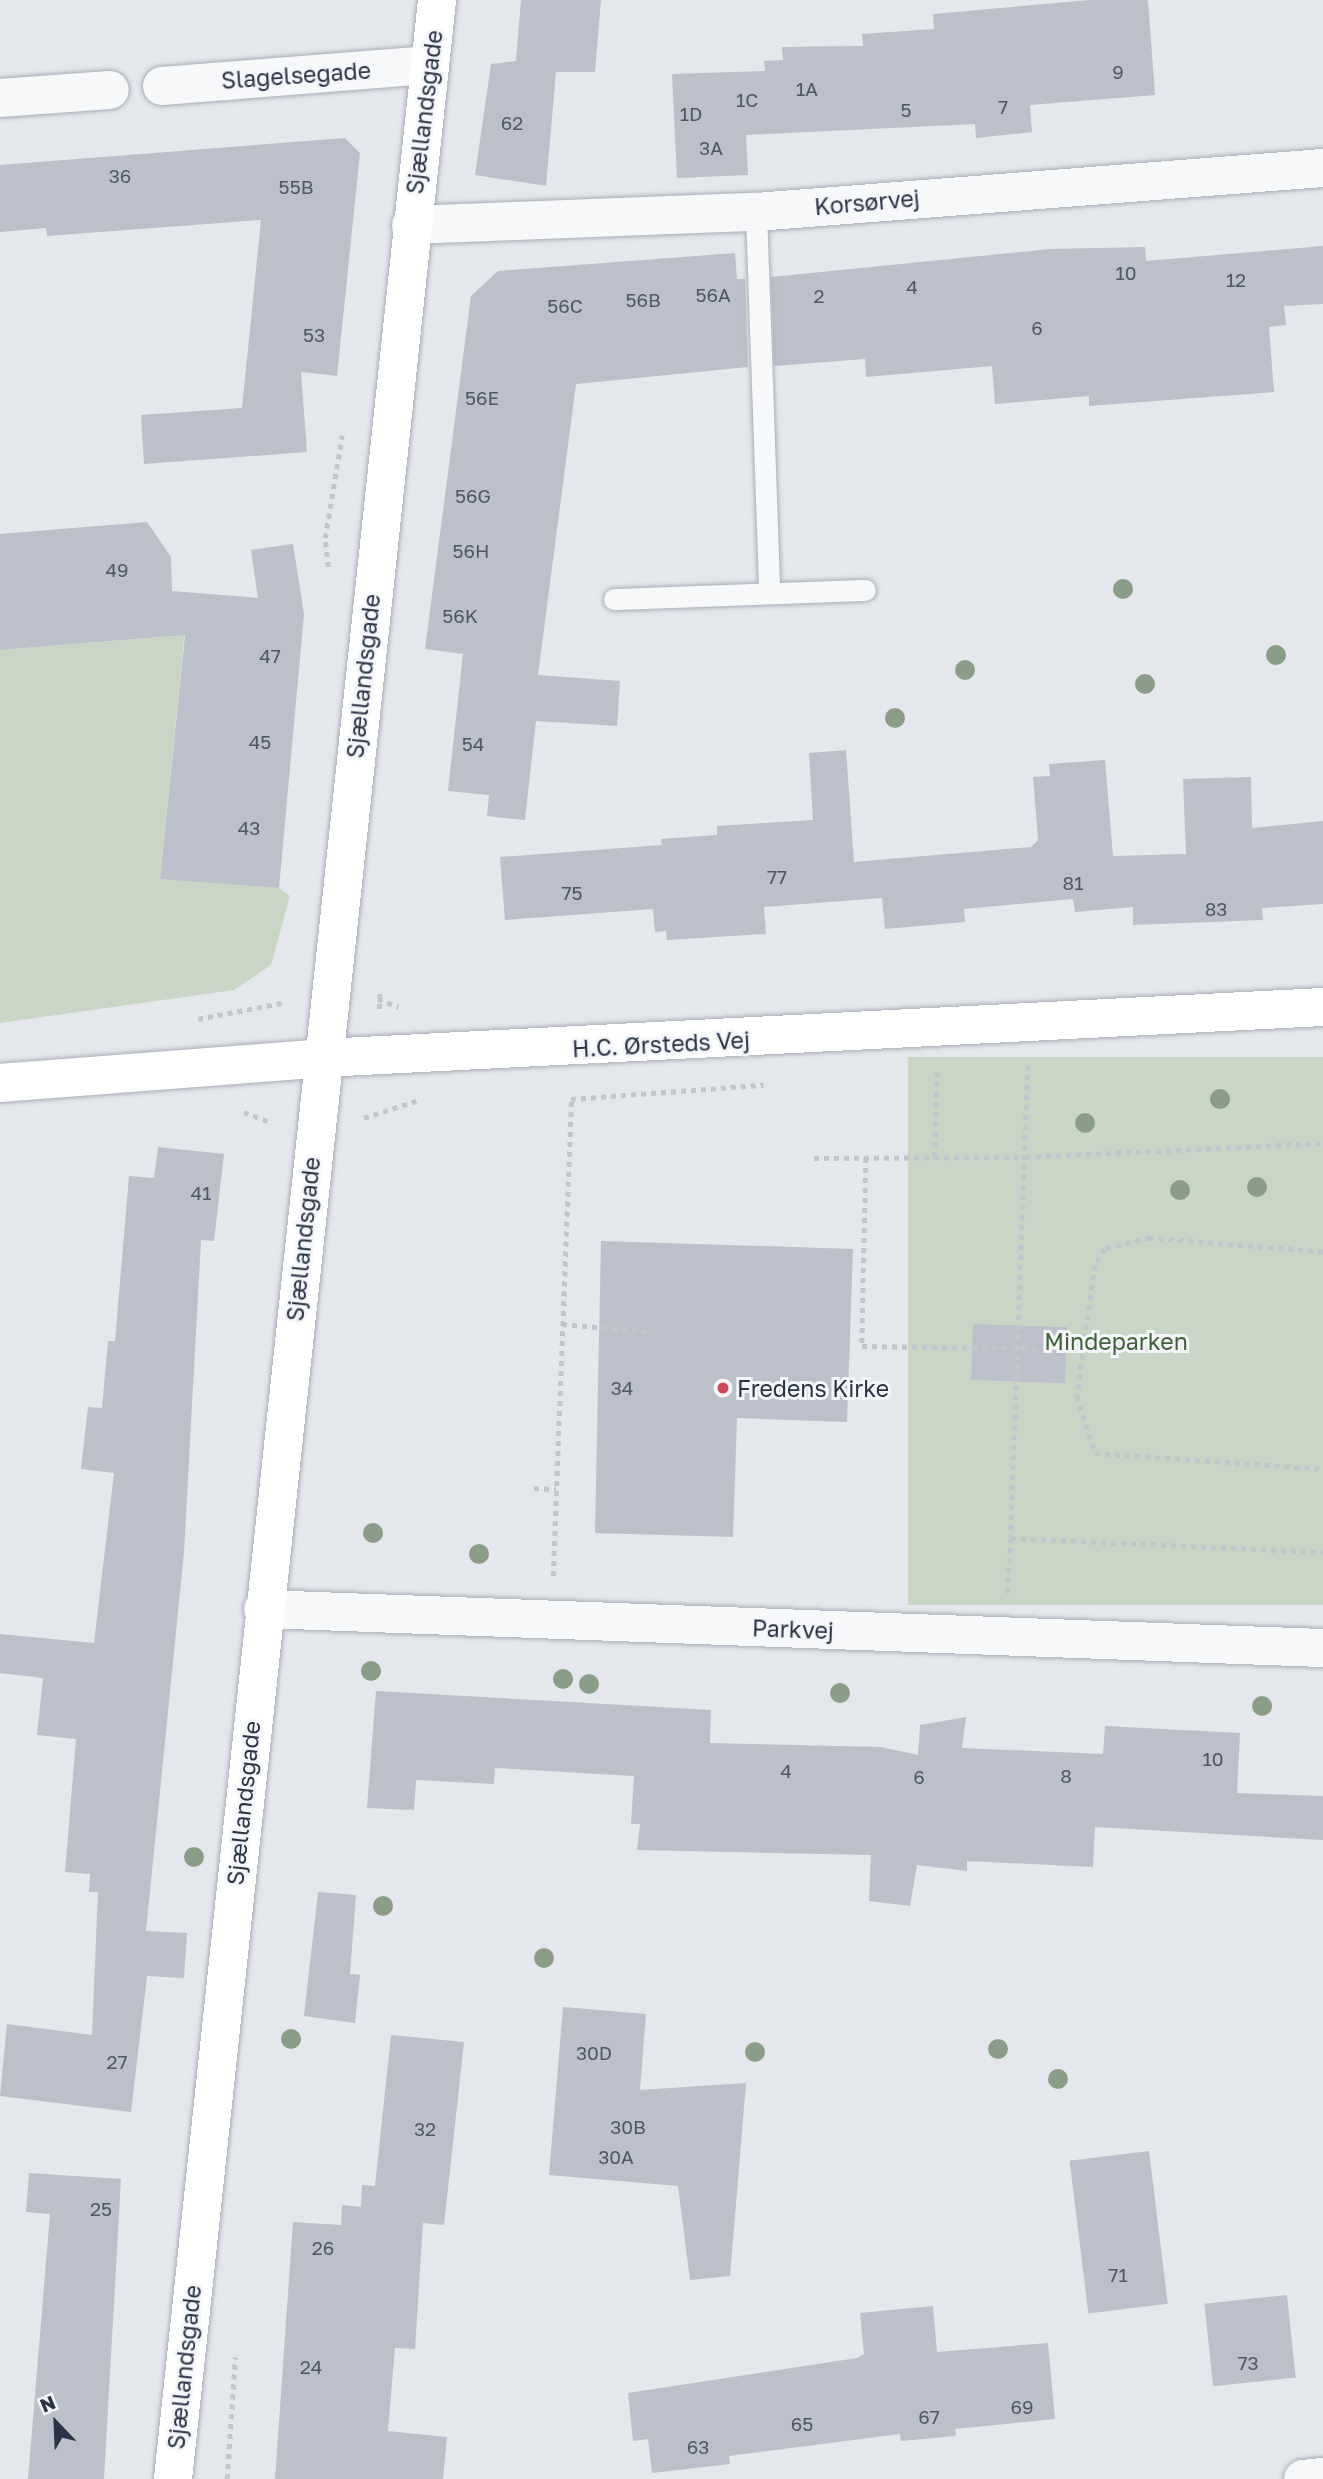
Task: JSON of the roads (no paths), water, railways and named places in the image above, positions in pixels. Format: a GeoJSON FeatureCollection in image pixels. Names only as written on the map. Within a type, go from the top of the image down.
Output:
{"type":"FeatureCollection","features":[{"type":"Feature","properties":{"kind":"street","name":"Sjællandsgade"},"geometry":{"type":"LineString","coordinates":[[173,2479],[263,1609],[437,0]]}},
{"type":"Feature","properties":{"kind":"street","name":"Slagelsegade"},"geometry":{"type":"LineString","coordinates":[[162,86],[430,65]]}},
{"type":"Feature","properties":{"kind":"street"},"geometry":{"type":"LineString","coordinates":[[0,98],[110,90]]}},
{"type":"Feature","properties":{"kind":"street","name":"Korsørvej"},"geometry":{"type":"LineString","coordinates":[[411,225],[756,212],[1323,168]]}},
{"type":"Feature","properties":{"kind":"street","name":"H.C. Ørsteds Vej"},"geometry":{"type":"LineString","coordinates":[[0,1083],[323,1058],[1323,1007]]}},
{"type":"Feature","properties":{"kind":"street","name":"Parkvej"},"geometry":{"type":"LineString","coordinates":[[263,1609],[1323,1648]]}},
{"type":"Feature","properties":{"kind":"street"},"geometry":{"type":"LineString","coordinates":[[1303,2479],[1323,2477]]}},
{"type":"Feature","properties":{"kind":"lane"},"geometry":{"type":"LineString","coordinates":[[756,212],[769,593]]}},
{"type":"Feature","properties":{"kind":"lane"},"geometry":{"type":"LineString","coordinates":[[614,599],[865,590]]}},
{"type":"Feature","properties":{"kind":"place","name":"Fredens Kirke"},"geometry":{"type":"Point","coordinates":[723,1388]}},
{"type":"Feature","properties":{"kind":"park label","name":"Mindeparken"},"geometry":{"type":"Point","coordinates":[1116,1341]}}]}
